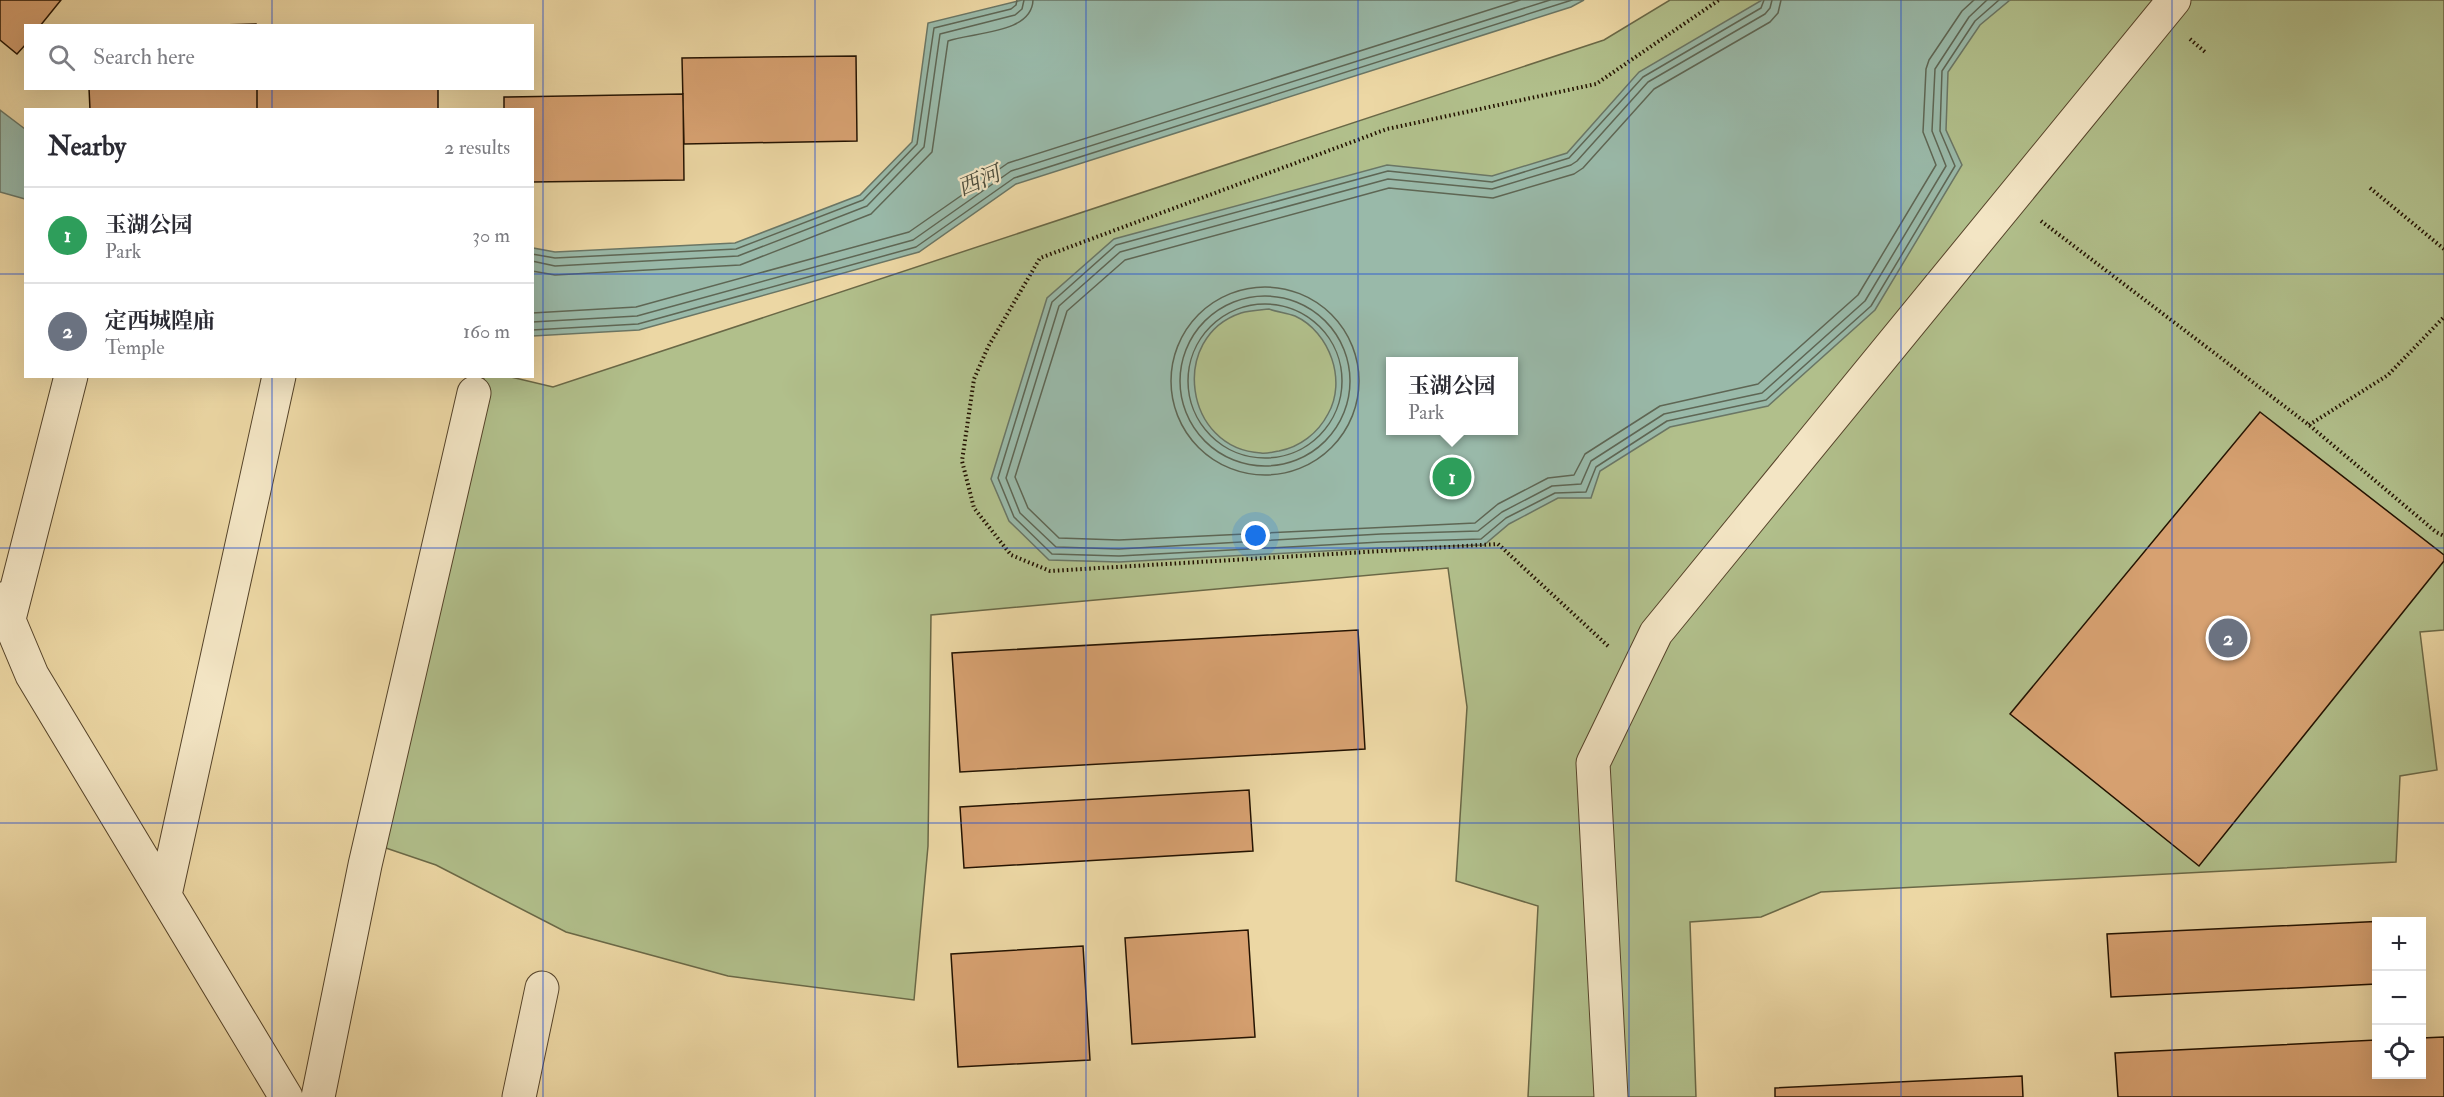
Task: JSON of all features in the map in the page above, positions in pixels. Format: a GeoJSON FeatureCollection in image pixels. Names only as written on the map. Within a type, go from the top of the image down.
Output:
{"type":"FeatureCollection","features":[{"type":"Feature","properties":{"kind":"street"},"geometry":{"type":"LineString","coordinates":[[1611,1097],[1593,762],[1656,633],[2174,0]]}},
{"type":"Feature","properties":{"kind":"street"},"geometry":{"type":"LineString","coordinates":[[70,378],[4,609],[32,675],[286,1097]]}},
{"type":"Feature","properties":{"kind":"street"},"geometry":{"type":"LineString","coordinates":[[165,895],[279,378]]}},
{"type":"Feature","properties":{"kind":"street"},"geometry":{"type":"LineString","coordinates":[[318,1097],[365,865],[474,393]]}},
{"type":"Feature","properties":{"kind":"street"},"geometry":{"type":"LineString","coordinates":[[519,1097],[542,988]]}},
{"type":"Feature","properties":{"kind":"path"},"geometry":{"type":"LineString","coordinates":[[1637,673],[1498,544],[1050,571],[1011,555],[974,508],[962,460],[974,380],[988,347],[1040,258],[1387,129],[1596,84],[1719,0]]}},
{"type":"Feature","properties":{"kind":"path"},"geometry":{"type":"LineString","coordinates":[[2370,188],[2444,249]]}},
{"type":"Feature","properties":{"kind":"path"},"geometry":{"type":"LineString","coordinates":[[2012,198],[2309,425],[2436,532],[2444,536]]}},
{"type":"Feature","properties":{"kind":"path"},"geometry":{"type":"LineString","coordinates":[[2309,425],[2388,375],[2444,317]]}},
{"type":"Feature","properties":{"kind":"green space"},"geometry":{"type":"Polygon","coordinates":[[[1670,0],[2444,0],[2444,630],[2420,632],[2437,770],[2400,776],[2396,862],[1821,892],[1761,917],[1690,922],[1696,1097],[1528,1097],[1538,906],[1456,881],[1467,707],[1448,568],[931,615],[928,846],[914,1000],[728,976],[566,932],[436,865],[374,844],[484,378],[515,378],[553,387],[1604,40],[1670,0]]]}},
{"type":"Feature","properties":{"kind":"water","name":"西河"},"geometry":{"type":"Polygon","coordinates":[[[1022,0],[1584,0],[1571,7],[1016,184],[919,252],[639,330],[534,336],[534,248],[555,252],[735,243],[860,195],[912,142],[928,23],[1022,0]]]}},
{"type":"Feature","properties":{"kind":"water"},"geometry":{"type":"Polygon","coordinates":[[[1762,0],[2010,0],[1980,25],[1948,72],[1946,130],[1962,165],[1875,310],[1768,406],[1670,427],[1600,471],[1591,498],[1558,498],[1509,524],[1484,545],[1119,562],[1049,560],[1009,521],[991,479],[1047,298],[1114,239],[1387,165],[1492,176],[1567,153],[1639,72],[1762,0]],[[1269,309],[1241,313],[1218,326],[1203,344],[1195,367],[1195,390],[1202,413],[1215,433],[1235,447],[1263,453],[1287,449],[1301,443],[1314,433],[1328,414],[1336,387],[1332,359],[1318,333],[1295,316],[1269,309]]]}},
{"type":"Feature","properties":{"kind":"water"},"geometry":{"type":"Polygon","coordinates":[[[0,110],[24,128],[24,199],[0,192],[0,110]]]}},
{"type":"Feature","properties":{"kind":"building"},"geometry":{"type":"Polygon","coordinates":[[[0,0],[61,0],[42,24],[24,24],[24,46],[17,54],[0,40],[0,0]]]}},
{"type":"Feature","properties":{"kind":"building"},"geometry":{"type":"Polygon","coordinates":[[[856,56],[857,141],[684,144],[682,58],[856,56]]]}},
{"type":"Feature","properties":{"kind":"building"},"geometry":{"type":"Polygon","coordinates":[[[89,90],[257,90],[257,108],[90,108],[89,90]]]}},
{"type":"Feature","properties":{"kind":"building"},"geometry":{"type":"Polygon","coordinates":[[[257,90],[438,90],[438,108],[257,108],[257,90]]]}},
{"type":"Feature","properties":{"kind":"building"},"geometry":{"type":"Polygon","coordinates":[[[683,94],[684,180],[534,182],[534,108],[504,108],[504,97],[683,94]]]}},
{"type":"Feature","properties":{"kind":"building"},"geometry":{"type":"Polygon","coordinates":[[[2260,412],[2444,555],[2444,561],[2199,866],[2010,714],[2260,412]]]}},
{"type":"Feature","properties":{"kind":"building"},"geometry":{"type":"Polygon","coordinates":[[[1358,630],[1365,749],[960,772],[952,653],[1358,630]]]}},
{"type":"Feature","properties":{"kind":"building"},"geometry":{"type":"Polygon","coordinates":[[[1249,790],[1253,851],[964,868],[960,807],[1249,790]]]}},
{"type":"Feature","properties":{"kind":"building"},"geometry":{"type":"Polygon","coordinates":[[[2372,922],[2372,984],[2111,997],[2107,934],[2372,922]]]}},
{"type":"Feature","properties":{"kind":"building"},"geometry":{"type":"Polygon","coordinates":[[[1248,930],[1255,1037],[1132,1044],[1125,938],[1248,930]]]}},
{"type":"Feature","properties":{"kind":"building"},"geometry":{"type":"Polygon","coordinates":[[[1083,946],[1090,1060],[958,1067],[951,954],[1083,946]]]}},
{"type":"Feature","properties":{"kind":"building"},"geometry":{"type":"Polygon","coordinates":[[[2444,1037],[2444,1097],[2118,1097],[2115,1053],[2372,1040],[2372,1079],[2426,1079],[2426,1038],[2444,1037]]]}},
{"type":"Feature","properties":{"kind":"building"},"geometry":{"type":"Polygon","coordinates":[[[2022,1076],[2023,1097],[1775,1097],[1775,1088],[2022,1076]]]}},
{"type":"Feature","properties":{"kind":"place","name":"玉湖公园"},"geometry":{"type":"Point","coordinates":[1452,477]}},
{"type":"Feature","properties":{"kind":"place","name":"定西城隍庙"},"geometry":{"type":"Point","coordinates":[2228,638]}}]}
